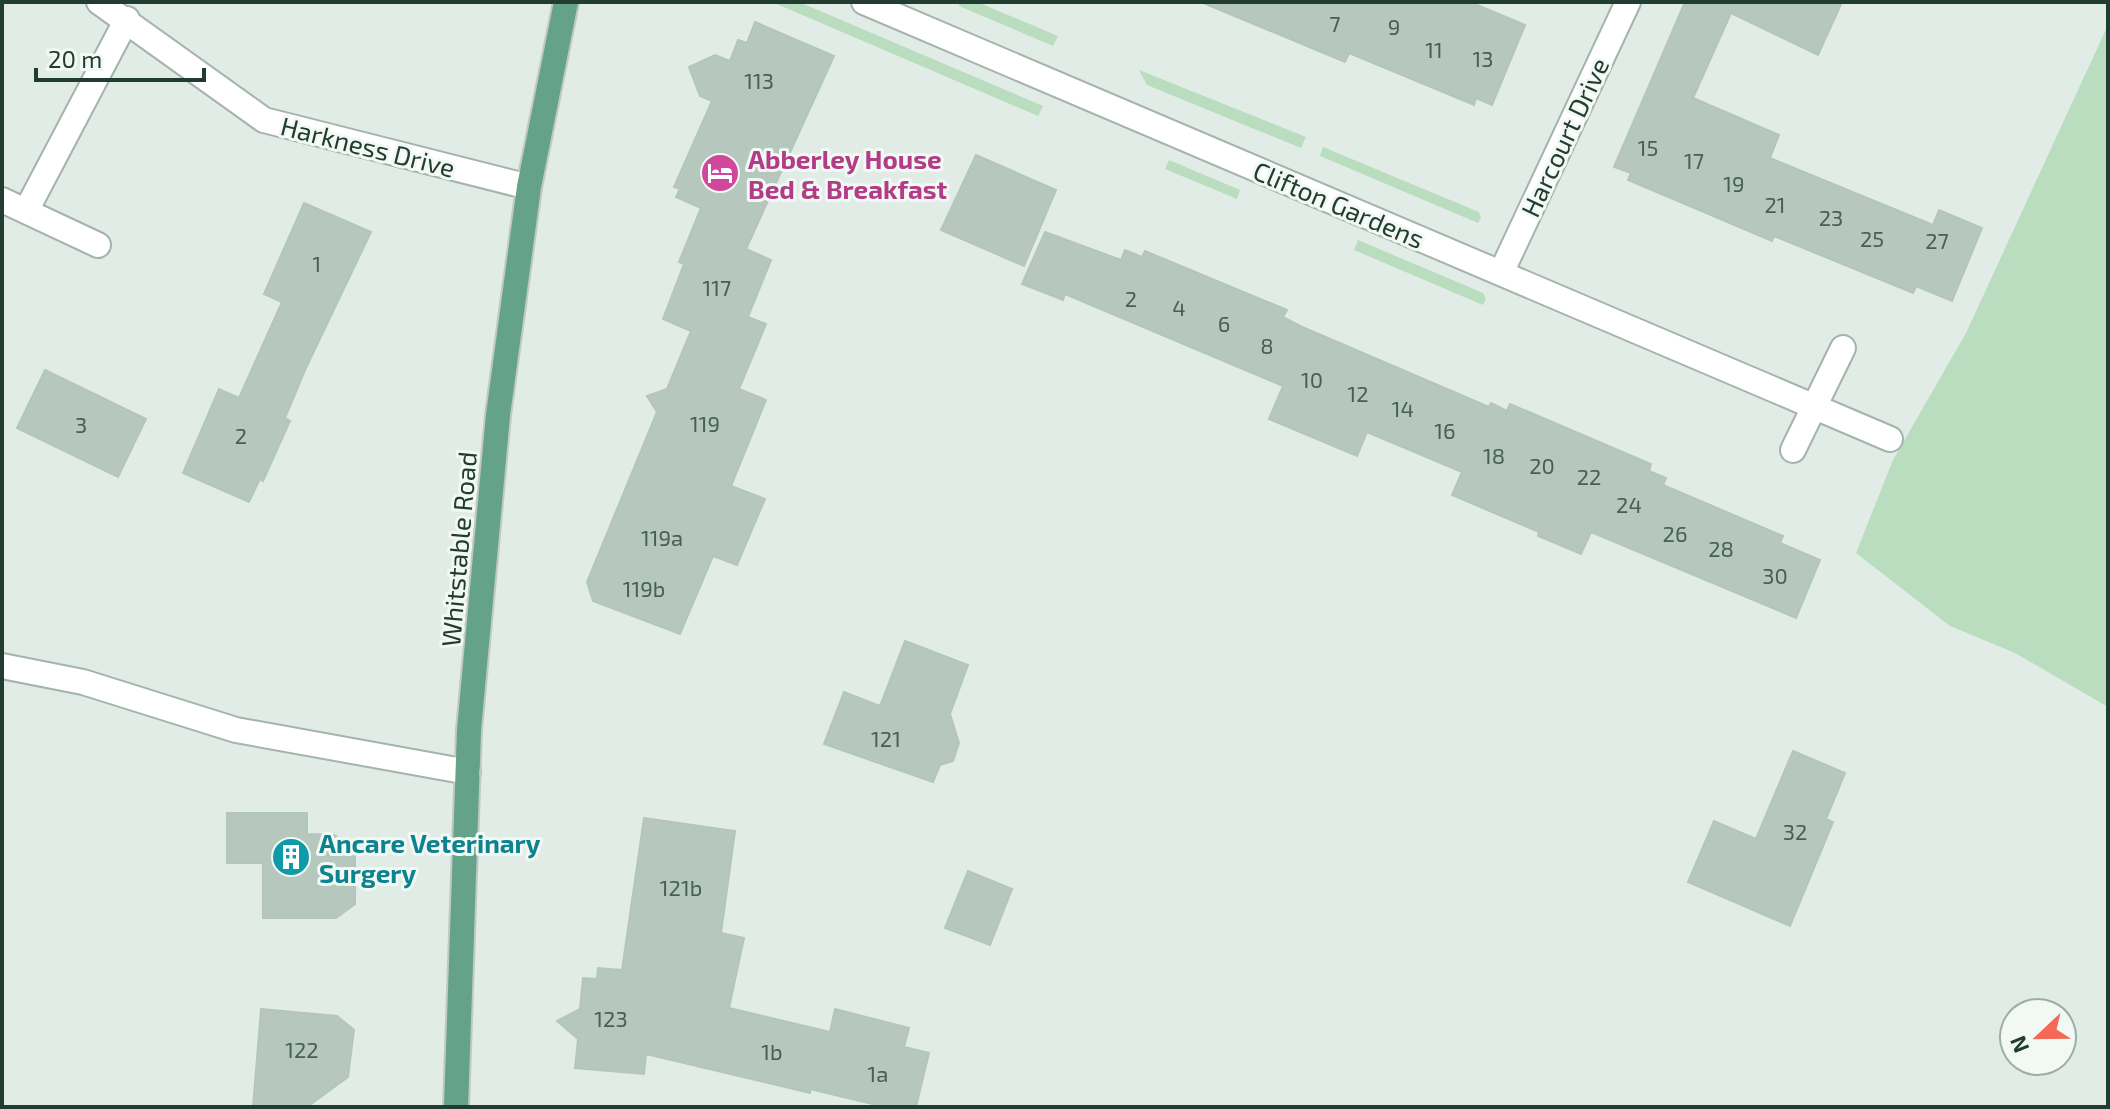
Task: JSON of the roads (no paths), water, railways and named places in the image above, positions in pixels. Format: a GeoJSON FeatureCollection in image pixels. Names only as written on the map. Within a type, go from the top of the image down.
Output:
{"type":"FeatureCollection","features":[{"type":"Feature","properties":{"kind":"main road","name":"Whitstable Road"},"geometry":{"type":"LineString","coordinates":[[456,1107],[468,772],[498,415],[529,187],[566,2]]}},
{"type":"Feature","properties":{"kind":"street","name":"Harkness Drive"},"geometry":{"type":"LineString","coordinates":[[99,2],[127,19],[264,120],[529,187]]}},
{"type":"Feature","properties":{"kind":"street","name":"Clifton Gardens"},"geometry":{"type":"LineString","coordinates":[[864,2],[1890,439]]}},
{"type":"Feature","properties":{"kind":"street","name":"Harcourt Drive"},"geometry":{"type":"LineString","coordinates":[[1501,273],[1628,2]]}},
{"type":"Feature","properties":{"kind":"street"},"geometry":{"type":"LineString","coordinates":[[26,211],[127,19]]}},
{"type":"Feature","properties":{"kind":"street"},"geometry":{"type":"LineString","coordinates":[[2,200],[98,245]]}},
{"type":"Feature","properties":{"kind":"street"},"geometry":{"type":"LineString","coordinates":[[1793,450],[1843,348]]}},
{"type":"Feature","properties":{"kind":"street"},"geometry":{"type":"LineString","coordinates":[[2,666],[83,682],[236,730],[468,772]]}},
{"type":"Feature","properties":{"kind":"place","name":"Abberley House Bed & Breakfast"},"geometry":{"type":"Point","coordinates":[720,173]}},
{"type":"Feature","properties":{"kind":"place","name":"Ancare Veterinary Surgery"},"geometry":{"type":"Point","coordinates":[291,857]}}]}
